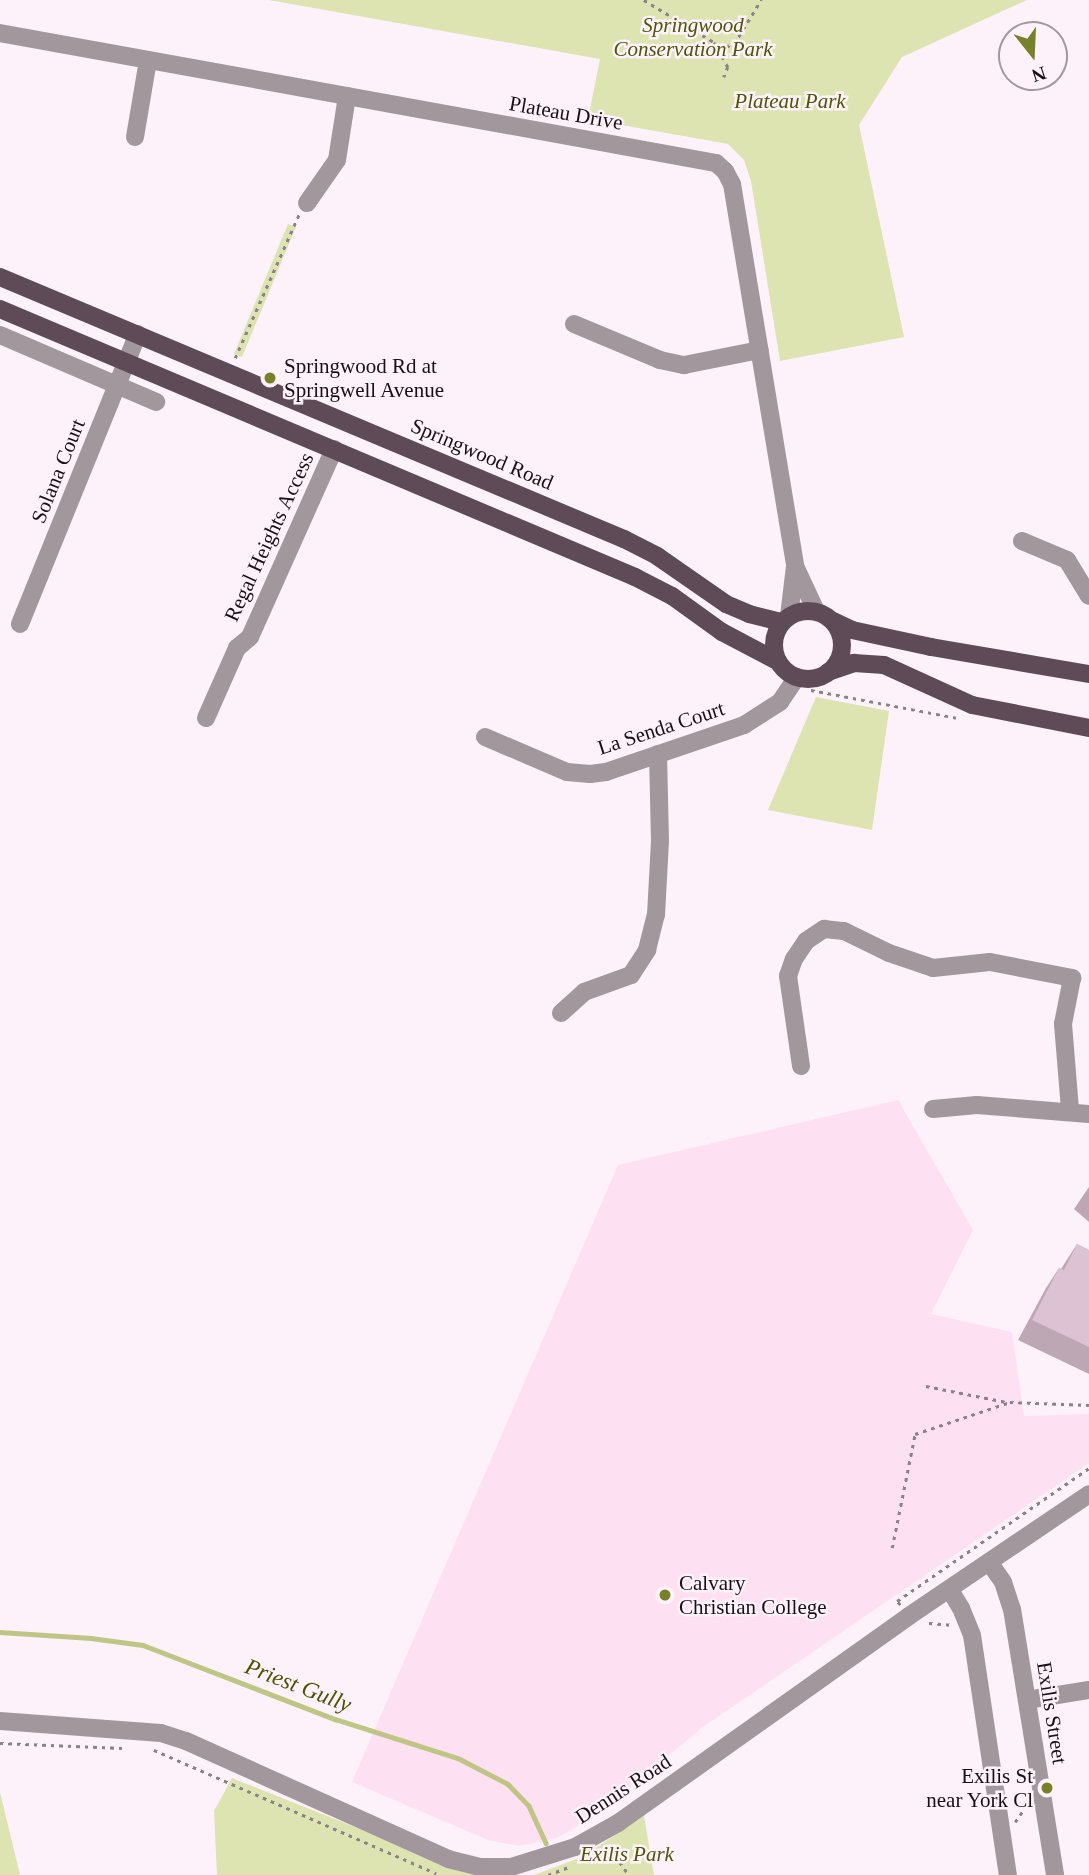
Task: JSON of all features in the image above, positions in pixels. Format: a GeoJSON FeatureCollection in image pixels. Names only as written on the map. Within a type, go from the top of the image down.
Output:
{"type":"FeatureCollection","features":[{"type":"Feature","properties":{"kind":"main road","name":"Springwood Road"},"geometry":{"type":"LineString","coordinates":[[0,277],[624,539],[657,556],[726,604],[749,614],[786,619]]}},
{"type":"Feature","properties":{"kind":"main road"},"geometry":{"type":"LineString","coordinates":[[0,309],[654,586],[722,632],[779,662],[797,677],[819,677],[854,663],[884,665],[954,699],[1089,728]]}},
{"type":"Feature","properties":{"kind":"main road"},"geometry":{"type":"LineString","coordinates":[[779,662],[774,642],[786,619],[816,611],[852,630],[931,647],[1088,671]]}},
{"type":"Feature","properties":{"kind":"main road"},"geometry":{"type":"LineString","coordinates":[[828,672],[841,653],[839,630],[832,621]]}},
{"type":"Feature","properties":{"kind":"street","name":"Plateau Drive"},"geometry":{"type":"LineString","coordinates":[[0,33],[716,163],[725,171],[732,184],[795,566],[816,611]]}},
{"type":"Feature","properties":{"kind":"street"},"geometry":{"type":"LineString","coordinates":[[135,137],[148,60]]}},
{"type":"Feature","properties":{"kind":"street"},"geometry":{"type":"LineString","coordinates":[[307,203],[337,160],[347,96]]}},
{"type":"Feature","properties":{"kind":"street"},"geometry":{"type":"LineString","coordinates":[[573,324],[660,360],[684,365],[760,350]]}},
{"type":"Feature","properties":{"kind":"street","name":"Solana Court"},"geometry":{"type":"LineString","coordinates":[[20,624],[138,334]]}},
{"type":"Feature","properties":{"kind":"street"},"geometry":{"type":"LineString","coordinates":[[0,335],[156,402]]}},
{"type":"Feature","properties":{"kind":"street","name":"Regal Heights Access"},"geometry":{"type":"LineString","coordinates":[[206,718],[237,648],[250,637],[334,449]]}},
{"type":"Feature","properties":{"kind":"street"},"geometry":{"type":"LineString","coordinates":[[1022,541],[1067,560],[1089,596]]}},
{"type":"Feature","properties":{"kind":"street","name":"Plateau Drive"},"geometry":{"type":"LineString","coordinates":[[786,619],[795,566]]}},
{"type":"Feature","properties":{"kind":"street","name":"La Senda Court"},"geometry":{"type":"LineString","coordinates":[[485,737],[567,772],[590,775],[752,720],[779,702],[797,677]]}},
{"type":"Feature","properties":{"kind":"street"},"geometry":{"type":"LineString","coordinates":[[561,1013],[584,992],[631,975],[647,950],[657,902],[660,841],[658,754]]}},
{"type":"Feature","properties":{"kind":"street"},"geometry":{"type":"LineString","coordinates":[[801,1066],[788,976],[794,959],[806,941],[824,929],[844,931],[889,953],[933,968],[990,962],[1072,978],[1063,1024],[1070,1110]]}},
{"type":"Feature","properties":{"kind":"street"},"geometry":{"type":"LineString","coordinates":[[933,1110],[977,1105],[1070,1110],[1089,1114]]}},
{"type":"Feature","properties":{"kind":"street","name":"Dennis Road"},"geometry":{"type":"LineString","coordinates":[[0,1721],[161,1733],[186,1741],[448,1859],[481,1867],[511,1867],[575,1847],[618,1823],[909,1616],[1089,1494]]}},
{"type":"Feature","properties":{"kind":"street","name":"Exilis Street"},"geometry":{"type":"LineString","coordinates":[[989,1562],[1003,1582],[1012,1609],[1055,1875]]}},
{"type":"Feature","properties":{"kind":"street"},"geometry":{"type":"LineString","coordinates":[[950,1590],[972,1635],[1008,1875]]}},
{"type":"Feature","properties":{"kind":"street"},"geometry":{"type":"LineString","coordinates":[[1027,1700],[1089,1690]]}},
{"type":"Feature","properties":{"kind":"path"},"geometry":{"type":"LineString","coordinates":[[644,0],[714,42],[728,67],[724,77]]}},
{"type":"Feature","properties":{"kind":"path"},"geometry":{"type":"LineString","coordinates":[[718,49],[734,44],[761,0]]}},
{"type":"Feature","properties":{"kind":"path"},"geometry":{"type":"LineString","coordinates":[[229,373],[295,220],[307,203]]}},
{"type":"Feature","properties":{"kind":"path"},"geometry":{"type":"LineString","coordinates":[[811,690],[813,693],[970,720]]}},
{"type":"Feature","properties":{"kind":"path"},"geometry":{"type":"LineString","coordinates":[[926,1385],[1010,1402],[1089,1405]]}},
{"type":"Feature","properties":{"kind":"path"},"geometry":{"type":"LineString","coordinates":[[892,1548],[915,1434],[1010,1402]]}},
{"type":"Feature","properties":{"kind":"path"},"geometry":{"type":"LineString","coordinates":[[953,1625],[940,1622],[919,1629],[897,1601],[1089,1468]]}},
{"type":"Feature","properties":{"kind":"path"},"geometry":{"type":"LineString","coordinates":[[0,1743],[125,1748]]}},
{"type":"Feature","properties":{"kind":"path"},"geometry":{"type":"LineString","coordinates":[[149,1749],[160,1751],[439,1873]]}},
{"type":"Feature","properties":{"kind":"path"},"geometry":{"type":"LineString","coordinates":[[1001,1827],[1015,1822],[1028,1803],[1042,1797]]}},
{"type":"Feature","properties":{"kind":"path"},"geometry":{"type":"LineString","coordinates":[[604,1851],[615,1839]]}},
{"type":"Feature","properties":{"kind":"path"},"geometry":{"type":"LineString","coordinates":[[608,1846],[629,1875]]}},
{"type":"Feature","properties":{"kind":"path"},"geometry":{"type":"LineString","coordinates":[[548,1875],[575,1865]]}},
{"type":"Feature","properties":{"kind":"shaded area","name":"Calvary Christian College"},"geometry":{"type":"Polygon","coordinates":[[[898,1100],[973,1230],[931,1314],[1012,1332],[1024,1416],[1089,1414],[1089,1463],[703,1727],[597,1815],[557,1838],[520,1846],[488,1840],[352,1782],[618,1165],[898,1100]]]}},
{"type":"Feature","properties":{"kind":"green space","name":"Plateau Park"},"geometry":{"type":"Polygon","coordinates":[[[269,0],[1027,0],[902,57],[859,125],[904,337],[780,361],[751,181],[744,160],[728,144],[588,119],[600,59],[269,0]]]}},
{"type":"Feature","properties":{"kind":"green space"},"geometry":{"type":"Polygon","coordinates":[[[288,224],[296,227],[242,357],[234,354],[288,224]]]}},
{"type":"Feature","properties":{"kind":"green space"},"geometry":{"type":"Polygon","coordinates":[[[816,697],[889,711],[872,830],[768,810],[816,697]]]}},
{"type":"Feature","properties":{"kind":"green space"},"geometry":{"type":"Polygon","coordinates":[[[232,1778],[475,1875],[217,1875],[214,1811],[232,1778]]]}},
{"type":"Feature","properties":{"kind":"green space"},"geometry":{"type":"Polygon","coordinates":[[[0,1792],[20,1875],[0,1875],[0,1792]]]}},
{"type":"Feature","properties":{"kind":"green space","name":"Exilis Park"},"geometry":{"type":"Polygon","coordinates":[[[644,1816],[654,1875],[534,1875],[582,1857],[644,1816]]]}},
{"type":"Feature","properties":{"kind":"building"},"geometry":{"type":"Polygon","coordinates":[[[1077,1244],[1089,1250],[1089,1347],[1032,1320],[1059,1268],[1064,1270],[1077,1244]]]}},
{"type":"Feature","properties":{"kind":"waterway","name":"Priest Gully"},"geometry":{"type":"LineString","coordinates":[[0,1632],[91,1638],[143,1645],[335,1719],[460,1759],[508,1784],[529,1806],[546,1843]]}},
{"type":"Feature","properties":{"kind":"place","name":"Springwood Rd at Springwell Avenue"},"geometry":{"type":"Point","coordinates":[270,378]}},
{"type":"Feature","properties":{"kind":"place","name":"Calvary Christian College"},"geometry":{"type":"Point","coordinates":[665,1595]}},
{"type":"Feature","properties":{"kind":"place","name":"Exilis St near York Cl"},"geometry":{"type":"Point","coordinates":[1047,1788]}},
{"type":"Feature","properties":{"kind":"park label","name":"Springwood Conservation Park"},"geometry":{"type":"Point","coordinates":[693,37]}}]}
